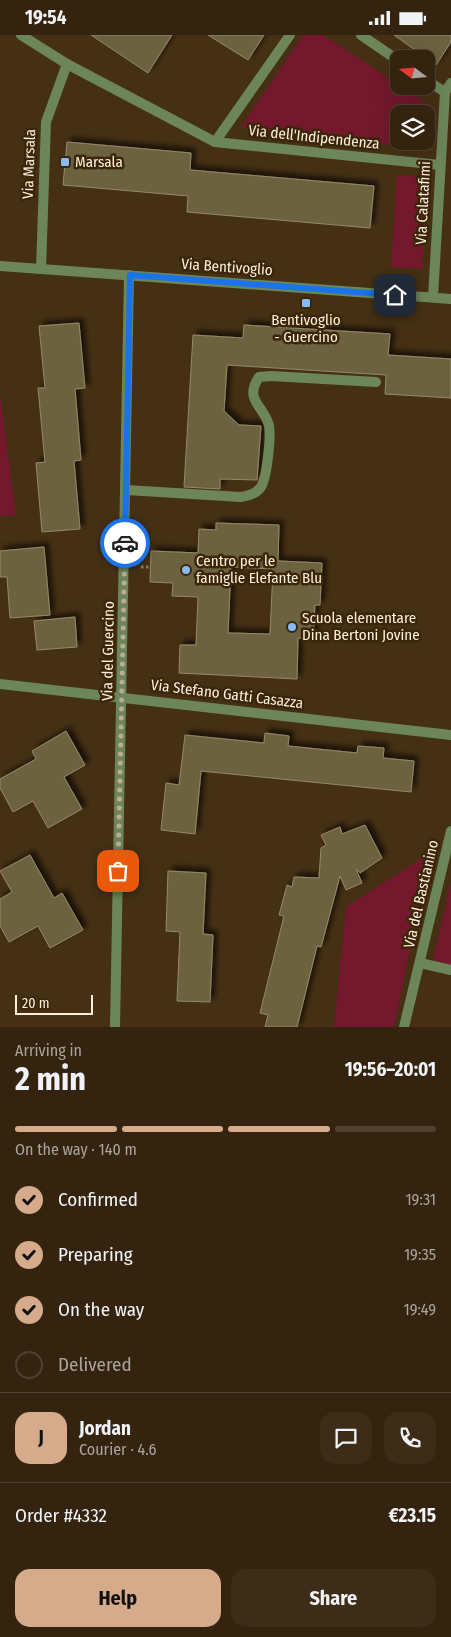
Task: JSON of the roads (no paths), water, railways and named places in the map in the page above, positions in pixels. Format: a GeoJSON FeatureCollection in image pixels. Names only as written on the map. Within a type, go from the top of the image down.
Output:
{"type":"FeatureCollection","features":[{"type":"Feature","properties":{"kind":"street","name":"Via dell'Indipendenza"},"geometry":{"type":"LineString","coordinates":[[21,35],[67,65],[215,142],[440,165]]}},
{"type":"Feature","properties":{"kind":"street","name":"Via dell'Indipendenza"},"geometry":{"type":"LineString","coordinates":[[215,142],[290,35]]}},
{"type":"Feature","properties":{"kind":"street"},"geometry":{"type":"LineString","coordinates":[[361,35],[390,55]]}},
{"type":"Feature","properties":{"kind":"street","name":"Via Marsala"},"geometry":{"type":"LineString","coordinates":[[41,269],[45,130],[67,65]]}},
{"type":"Feature","properties":{"kind":"street"},"geometry":{"type":"LineString","coordinates":[[435,86],[444,93],[451,83]]}},
{"type":"Feature","properties":{"kind":"street","name":"Via Calatafimi"},"geometry":{"type":"LineString","coordinates":[[433,297],[444,93]]}},
{"type":"Feature","properties":{"kind":"street","name":"Via Bentivoglio"},"geometry":{"type":"LineString","coordinates":[[0,266],[451,299]]}},
{"type":"Feature","properties":{"kind":"street","name":"Via del Guercino"},"geometry":{"type":"LineString","coordinates":[[115,1027],[130,275]]}},
{"type":"Feature","properties":{"kind":"street"},"geometry":{"type":"LineString","coordinates":[[126,489],[241,497],[252,495],[260,487],[266,473],[269,426],[253,395],[254,385],[259,377],[271,376],[376,382]]}},
{"type":"Feature","properties":{"kind":"street","name":"Via Stefano Gatti Casazza"},"geometry":{"type":"LineString","coordinates":[[0,684],[122,696],[451,735]]}},
{"type":"Feature","properties":{"kind":"street","name":"Via del Bastianino"},"geometry":{"type":"LineString","coordinates":[[404,1027],[451,831]]}},
{"type":"Feature","properties":{"kind":"street","name":"Via del Bastianino"},"geometry":{"type":"LineString","coordinates":[[420,963],[451,970]]}},
{"type":"Feature","properties":{"kind":"place","name":"Marsala"},"geometry":{"type":"Point","coordinates":[65,162]}},
{"type":"Feature","properties":{"kind":"place","name":"Bentivoglio - Guercino"},"geometry":{"type":"Point","coordinates":[306,303]}},
{"type":"Feature","properties":{"kind":"place","name":"Centro per le famiglie Elefante Blu"},"geometry":{"type":"Point","coordinates":[186,570]}},
{"type":"Feature","properties":{"kind":"place","name":"Scuola elementare Dina Bertoni Jovine"},"geometry":{"type":"Point","coordinates":[292,627]}}]}
